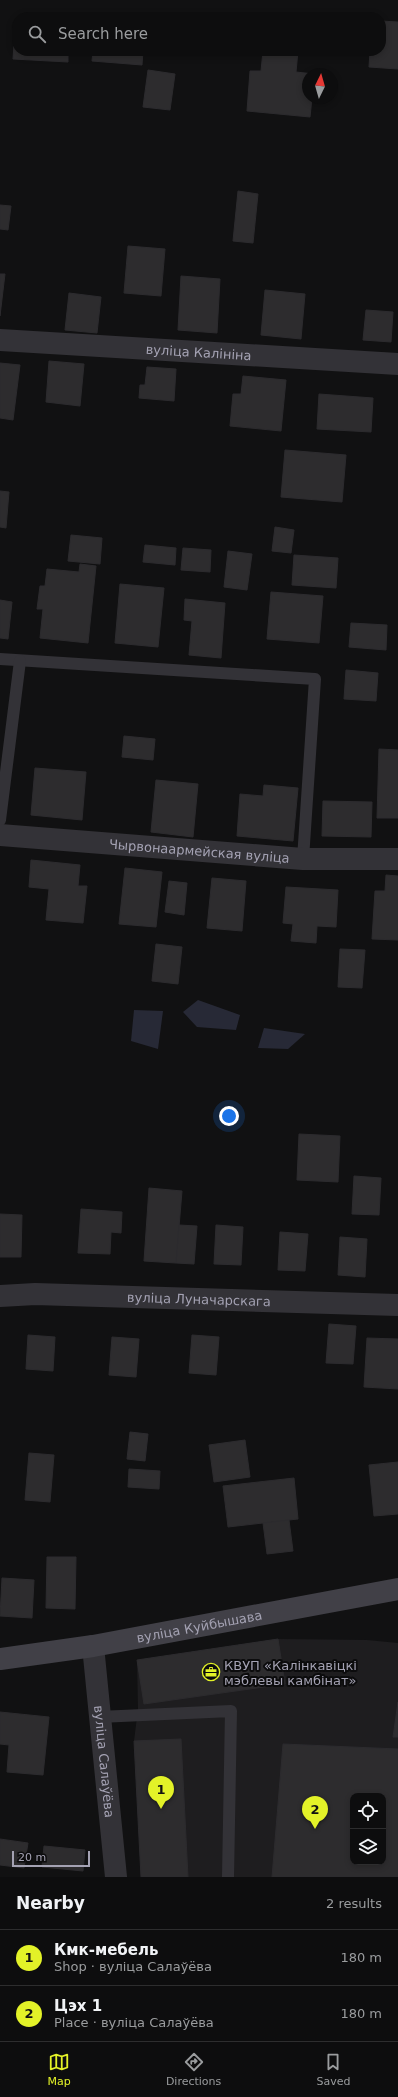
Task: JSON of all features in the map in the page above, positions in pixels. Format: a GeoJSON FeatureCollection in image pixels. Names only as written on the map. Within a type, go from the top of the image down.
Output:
{"type":"FeatureCollection","features":[{"type":"Feature","properties":{"kind":"main road","name":"вуліца Куйбышава"},"geometry":{"type":"LineString","coordinates":[[0,1659],[93,1646],[398,1589]]}},
{"type":"Feature","properties":{"kind":"street","name":"вуліца Калініна"},"geometry":{"type":"LineString","coordinates":[[0,340],[398,364]]}},
{"type":"Feature","properties":{"kind":"street","name":"Чырвонаармейская вуліца"},"geometry":{"type":"LineString","coordinates":[[0,835],[303,859],[398,859]]}},
{"type":"Feature","properties":{"kind":"street","name":"вуліца Луначарскага"},"geometry":{"type":"LineString","coordinates":[[0,1296],[35,1294],[398,1305]]}},
{"type":"Feature","properties":{"kind":"street","name":"вуліца Салаўёва"},"geometry":{"type":"LineString","coordinates":[[93,1646],[116,1877]]}},
{"type":"Feature","properties":{"kind":"lane"},"geometry":{"type":"LineString","coordinates":[[0,659],[315,679],[303,859]]}},
{"type":"Feature","properties":{"kind":"lane"},"geometry":{"type":"LineString","coordinates":[[0,820],[20,661]]}},
{"type":"Feature","properties":{"kind":"lane"},"geometry":{"type":"LineString","coordinates":[[99,1717],[231,1711],[228,1877]]}},
{"type":"Feature","properties":{"kind":"shaded area","name":"КВУП «Калінкавіцкі мэблевы камбінат»"},"geometry":{"type":"Polygon","coordinates":[[[278,1639],[367,1640],[398,1643],[398,1877],[141,1877],[134,1741],[138,1709],[137,1660],[278,1639]]]}},
{"type":"Feature","properties":{"kind":"water"},"geometry":{"type":"Polygon","coordinates":[[[198,1000],[240,1015],[236,1030],[197,1027],[183,1012],[198,1000]]]}},
{"type":"Feature","properties":{"kind":"water"},"geometry":{"type":"Polygon","coordinates":[[[134,1010],[163,1011],[158,1049],[131,1041],[134,1010]]]}},
{"type":"Feature","properties":{"kind":"water"},"geometry":{"type":"Polygon","coordinates":[[[264,1028],[305,1034],[288,1049],[258,1048],[264,1028]]]}},
{"type":"Feature","properties":{"kind":"building"},"geometry":{"type":"Polygon","coordinates":[[[386,21],[398,22],[398,69],[369,67],[370,56],[386,56],[386,21]]]}},
{"type":"Feature","properties":{"kind":"building"},"geometry":{"type":"Polygon","coordinates":[[[13,56],[68,56],[68,62],[13,59],[13,56]]]}},
{"type":"Feature","properties":{"kind":"building"},"geometry":{"type":"Polygon","coordinates":[[[92,56],[143,56],[142,65],[92,61],[92,56]]]}},
{"type":"Feature","properties":{"kind":"building"},"geometry":{"type":"Polygon","coordinates":[[[262,56],[298,56],[296,72],[302,73],[302,104],[311,104],[310,117],[247,111],[250,71],[261,71],[262,56]]]}},
{"type":"Feature","properties":{"kind":"building"},"geometry":{"type":"Polygon","coordinates":[[[148,70],[175,74],[170,110],[143,107],[148,70]]]}},
{"type":"Feature","properties":{"kind":"building"},"geometry":{"type":"Polygon","coordinates":[[[238,191],[258,194],[253,243],[233,241],[238,191]]]}},
{"type":"Feature","properties":{"kind":"building"},"geometry":{"type":"Polygon","coordinates":[[[0,205],[11,206],[8,230],[0,229],[0,205]]]}},
{"type":"Feature","properties":{"kind":"building"},"geometry":{"type":"Polygon","coordinates":[[[128,246],[165,249],[161,296],[124,293],[128,246]]]}},
{"type":"Feature","properties":{"kind":"building"},"geometry":{"type":"Polygon","coordinates":[[[0,274],[5,274],[0,316],[0,274]]]}},
{"type":"Feature","properties":{"kind":"building"},"geometry":{"type":"Polygon","coordinates":[[[181,276],[220,279],[217,333],[178,330],[181,276]]]}},
{"type":"Feature","properties":{"kind":"building"},"geometry":{"type":"Polygon","coordinates":[[[265,290],[305,294],[301,339],[261,335],[265,290]]]}},
{"type":"Feature","properties":{"kind":"building"},"geometry":{"type":"Polygon","coordinates":[[[69,293],[101,297],[97,333],[65,330],[69,293]]]}},
{"type":"Feature","properties":{"kind":"building"},"geometry":{"type":"Polygon","coordinates":[[[366,310],[393,312],[391,342],[363,340],[366,310]]]}},
{"type":"Feature","properties":{"kind":"building"},"geometry":{"type":"Polygon","coordinates":[[[49,361],[84,364],[80,406],[46,402],[49,361]]]}},
{"type":"Feature","properties":{"kind":"building"},"geometry":{"type":"Polygon","coordinates":[[[0,363],[20,365],[13,420],[0,418],[0,363]]]}},
{"type":"Feature","properties":{"kind":"building"},"geometry":{"type":"Polygon","coordinates":[[[147,367],[176,369],[174,401],[139,398],[140,385],[145,385],[147,367]]]}},
{"type":"Feature","properties":{"kind":"building"},"geometry":{"type":"Polygon","coordinates":[[[243,376],[286,380],[281,431],[230,426],[233,394],[241,394],[243,376]]]}},
{"type":"Feature","properties":{"kind":"building"},"geometry":{"type":"Polygon","coordinates":[[[319,394],[373,398],[371,432],[317,429],[319,394]]]}},
{"type":"Feature","properties":{"kind":"building"},"geometry":{"type":"Polygon","coordinates":[[[285,450],[346,455],[342,502],[281,497],[285,450]]]}},
{"type":"Feature","properties":{"kind":"building"},"geometry":{"type":"Polygon","coordinates":[[[0,491],[9,492],[6,528],[0,527],[0,491]]]}},
{"type":"Feature","properties":{"kind":"building"},"geometry":{"type":"Polygon","coordinates":[[[275,527],[294,530],[291,553],[272,551],[275,527]]]}},
{"type":"Feature","properties":{"kind":"building"},"geometry":{"type":"Polygon","coordinates":[[[71,535],[102,538],[100,564],[68,561],[71,535]]]}},
{"type":"Feature","properties":{"kind":"building"},"geometry":{"type":"Polygon","coordinates":[[[145,545],[176,548],[175,565],[143,562],[145,545]]]}},
{"type":"Feature","properties":{"kind":"building"},"geometry":{"type":"Polygon","coordinates":[[[183,548],[211,550],[210,572],[181,570],[183,548]]]}},
{"type":"Feature","properties":{"kind":"building"},"geometry":{"type":"Polygon","coordinates":[[[228,551],[252,554],[247,590],[224,587],[228,551]]]}},
{"type":"Feature","properties":{"kind":"building"},"geometry":{"type":"Polygon","coordinates":[[[294,555],[338,558],[336,588],[292,585],[294,555]]]}},
{"type":"Feature","properties":{"kind":"building"},"geometry":{"type":"Polygon","coordinates":[[[80,564],[96,566],[88,643],[40,638],[43,609],[37,609],[40,586],[45,586],[47,569],[79,572],[80,564]]]}},
{"type":"Feature","properties":{"kind":"building"},"geometry":{"type":"Polygon","coordinates":[[[120,584],[164,588],[158,647],[115,643],[120,584]]]}},
{"type":"Feature","properties":{"kind":"building"},"geometry":{"type":"Polygon","coordinates":[[[271,592],[323,596],[319,643],[267,639],[271,592]]]}},
{"type":"Feature","properties":{"kind":"building"},"geometry":{"type":"Polygon","coordinates":[[[185,599],[225,603],[221,658],[189,655],[192,621],[184,620],[185,599]]]}},
{"type":"Feature","properties":{"kind":"building"},"geometry":{"type":"Polygon","coordinates":[[[0,600],[12,602],[8,639],[0,638],[0,600]]]}},
{"type":"Feature","properties":{"kind":"building"},"geometry":{"type":"Polygon","coordinates":[[[351,623],[387,625],[386,650],[349,647],[351,623]]]}},
{"type":"Feature","properties":{"kind":"building"},"geometry":{"type":"Polygon","coordinates":[[[346,670],[378,673],[376,701],[344,699],[346,670]]]}},
{"type":"Feature","properties":{"kind":"building"},"geometry":{"type":"Polygon","coordinates":[[[124,736],[155,739],[153,760],[122,757],[124,736]]]}},
{"type":"Feature","properties":{"kind":"building"},"geometry":{"type":"Polygon","coordinates":[[[379,749],[398,750],[398,818],[377,818],[379,749]]]}},
{"type":"Feature","properties":{"kind":"building"},"geometry":{"type":"Polygon","coordinates":[[[35,768],[86,772],[82,820],[31,815],[35,768]]]}},
{"type":"Feature","properties":{"kind":"building"},"geometry":{"type":"Polygon","coordinates":[[[156,780],[198,784],[193,837],[151,832],[156,780]]]}},
{"type":"Feature","properties":{"kind":"building"},"geometry":{"type":"Polygon","coordinates":[[[264,785],[298,788],[293,841],[237,836],[240,794],[263,796],[264,785]]]}},
{"type":"Feature","properties":{"kind":"building"},"geometry":{"type":"Polygon","coordinates":[[[323,801],[372,802],[371,837],[322,836],[323,801]]]}},
{"type":"Feature","properties":{"kind":"building"},"geometry":{"type":"Polygon","coordinates":[[[31,860],[80,865],[78,886],[87,886],[83,923],[46,920],[49,889],[29,887],[31,860]]]}},
{"type":"Feature","properties":{"kind":"building"},"geometry":{"type":"Polygon","coordinates":[[[125,868],[162,872],[156,927],[119,924],[125,868]]]}},
{"type":"Feature","properties":{"kind":"building"},"geometry":{"type":"Polygon","coordinates":[[[386,875],[398,876],[398,940],[372,939],[375,891],[385,891],[386,875]]]}},
{"type":"Feature","properties":{"kind":"building"},"geometry":{"type":"Polygon","coordinates":[[[212,878],[246,881],[242,931],[207,928],[212,878]]]}},
{"type":"Feature","properties":{"kind":"building"},"geometry":{"type":"Polygon","coordinates":[[[169,881],[187,883],[184,915],[165,912],[169,881]]]}},
{"type":"Feature","properties":{"kind":"building"},"geometry":{"type":"Polygon","coordinates":[[[286,887],[338,890],[336,927],[317,926],[316,943],[291,941],[293,924],[283,923],[286,887]]]}},
{"type":"Feature","properties":{"kind":"building"},"geometry":{"type":"Polygon","coordinates":[[[156,944],[182,947],[178,984],[152,981],[156,944]]]}},
{"type":"Feature","properties":{"kind":"building"},"geometry":{"type":"Polygon","coordinates":[[[340,949],[365,950],[362,988],[338,987],[340,949]]]}},
{"type":"Feature","properties":{"kind":"building"},"geometry":{"type":"Polygon","coordinates":[[[299,1134],[340,1136],[338,1182],[297,1180],[299,1134]]]}},
{"type":"Feature","properties":{"kind":"building"},"geometry":{"type":"Polygon","coordinates":[[[354,1176],[381,1178],[379,1215],[352,1214],[354,1176]]]}},
{"type":"Feature","properties":{"kind":"building"},"geometry":{"type":"Polygon","coordinates":[[[149,1188],[182,1191],[176,1263],[144,1261],[149,1188]]]}},
{"type":"Feature","properties":{"kind":"building"},"geometry":{"type":"Polygon","coordinates":[[[81,1209],[122,1212],[121,1233],[111,1232],[110,1254],[78,1253],[81,1209]]]}},
{"type":"Feature","properties":{"kind":"building"},"geometry":{"type":"Polygon","coordinates":[[[0,1214],[22,1215],[21,1257],[0,1257],[0,1214]]]}},
{"type":"Feature","properties":{"kind":"building"},"geometry":{"type":"Polygon","coordinates":[[[179,1225],[197,1226],[194,1264],[176,1263],[179,1225]]]}},
{"type":"Feature","properties":{"kind":"building"},"geometry":{"type":"Polygon","coordinates":[[[216,1225],[243,1227],[241,1265],[214,1264],[216,1225]]]}},
{"type":"Feature","properties":{"kind":"building"},"geometry":{"type":"Polygon","coordinates":[[[280,1232],[308,1234],[305,1271],[278,1270],[280,1232]]]}},
{"type":"Feature","properties":{"kind":"building"},"geometry":{"type":"Polygon","coordinates":[[[340,1237],[367,1239],[365,1277],[338,1275],[340,1237]]]}},
{"type":"Feature","properties":{"kind":"building"},"geometry":{"type":"Polygon","coordinates":[[[329,1324],[356,1326],[353,1364],[326,1363],[329,1324]]]}},
{"type":"Feature","properties":{"kind":"building"},"geometry":{"type":"Polygon","coordinates":[[[28,1335],[55,1337],[53,1371],[26,1369],[28,1335]]]}},
{"type":"Feature","properties":{"kind":"building"},"geometry":{"type":"Polygon","coordinates":[[[192,1335],[219,1337],[216,1375],[189,1373],[192,1335]]]}},
{"type":"Feature","properties":{"kind":"building"},"geometry":{"type":"Polygon","coordinates":[[[112,1337],[139,1339],[136,1377],[109,1375],[112,1337]]]}},
{"type":"Feature","properties":{"kind":"building"},"geometry":{"type":"Polygon","coordinates":[[[367,1338],[398,1339],[398,1389],[364,1387],[367,1338]]]}},
{"type":"Feature","properties":{"kind":"building"},"geometry":{"type":"Polygon","coordinates":[[[130,1432],[148,1434],[145,1461],[127,1459],[130,1432]]]}},
{"type":"Feature","properties":{"kind":"building"},"geometry":{"type":"Polygon","coordinates":[[[245,1440],[250,1477],[214,1482],[209,1445],[245,1440]]]}},
{"type":"Feature","properties":{"kind":"building"},"geometry":{"type":"Polygon","coordinates":[[[29,1453],[54,1455],[50,1502],[25,1500],[29,1453]]]}},
{"type":"Feature","properties":{"kind":"building"},"geometry":{"type":"Polygon","coordinates":[[[398,1462],[398,1514],[374,1516],[369,1465],[398,1462]]]}},
{"type":"Feature","properties":{"kind":"building"},"geometry":{"type":"Polygon","coordinates":[[[129,1469],[160,1471],[159,1489],[128,1487],[129,1469]]]}},
{"type":"Feature","properties":{"kind":"building"},"geometry":{"type":"Polygon","coordinates":[[[294,1478],[298,1519],[228,1527],[223,1486],[294,1478]]]}},
{"type":"Feature","properties":{"kind":"building"},"geometry":{"type":"Polygon","coordinates":[[[289,1520],[293,1551],[267,1554],[263,1523],[289,1520]]]}},
{"type":"Feature","properties":{"kind":"building"},"geometry":{"type":"Polygon","coordinates":[[[47,1557],[76,1557],[75,1609],[46,1608],[47,1557]]]}},
{"type":"Feature","properties":{"kind":"building"},"geometry":{"type":"Polygon","coordinates":[[[2,1578],[34,1580],[32,1618],[0,1616],[2,1578]]]}},
{"type":"Feature","properties":{"kind":"building","name":"КВУП «Калінкавіцкі мэблевы камбінат»"},"geometry":{"type":"Polygon","coordinates":[[[278,1639],[285,1684],[144,1704],[137,1660],[278,1639]]]}},
{"type":"Feature","properties":{"kind":"building"},"geometry":{"type":"Polygon","coordinates":[[[398,1702],[398,1737],[393,1737],[398,1702]]]}},
{"type":"Feature","properties":{"kind":"building"},"geometry":{"type":"Polygon","coordinates":[[[0,1712],[49,1717],[43,1775],[7,1772],[9,1745],[0,1744],[0,1712]]]}},
{"type":"Feature","properties":{"kind":"building"},"geometry":{"type":"Polygon","coordinates":[[[181,1739],[188,1877],[141,1877],[134,1741],[181,1739]]]}},
{"type":"Feature","properties":{"kind":"building"},"geometry":{"type":"Polygon","coordinates":[[[283,1744],[398,1749],[398,1877],[272,1877],[283,1744]]]}},
{"type":"Feature","properties":{"kind":"building"},"geometry":{"type":"Polygon","coordinates":[[[0,1839],[28,1843],[24,1868],[0,1865],[0,1839]]]}},
{"type":"Feature","properties":{"kind":"building"},"geometry":{"type":"Polygon","coordinates":[[[44,1846],[85,1850],[83,1871],[42,1867],[44,1846]]]}},
{"type":"Feature","properties":{"kind":"place","name":"КВУП «Калінкавіцкі мэблевы камбінат»"},"geometry":{"type":"Point","coordinates":[211,1672]}},
{"type":"Feature","properties":{"kind":"place","name":"Кмк-мебель"},"geometry":{"type":"Point","coordinates":[161,1809]}},
{"type":"Feature","properties":{"kind":"place","name":"Цэх 1"},"geometry":{"type":"Point","coordinates":[315,1829]}}]}
